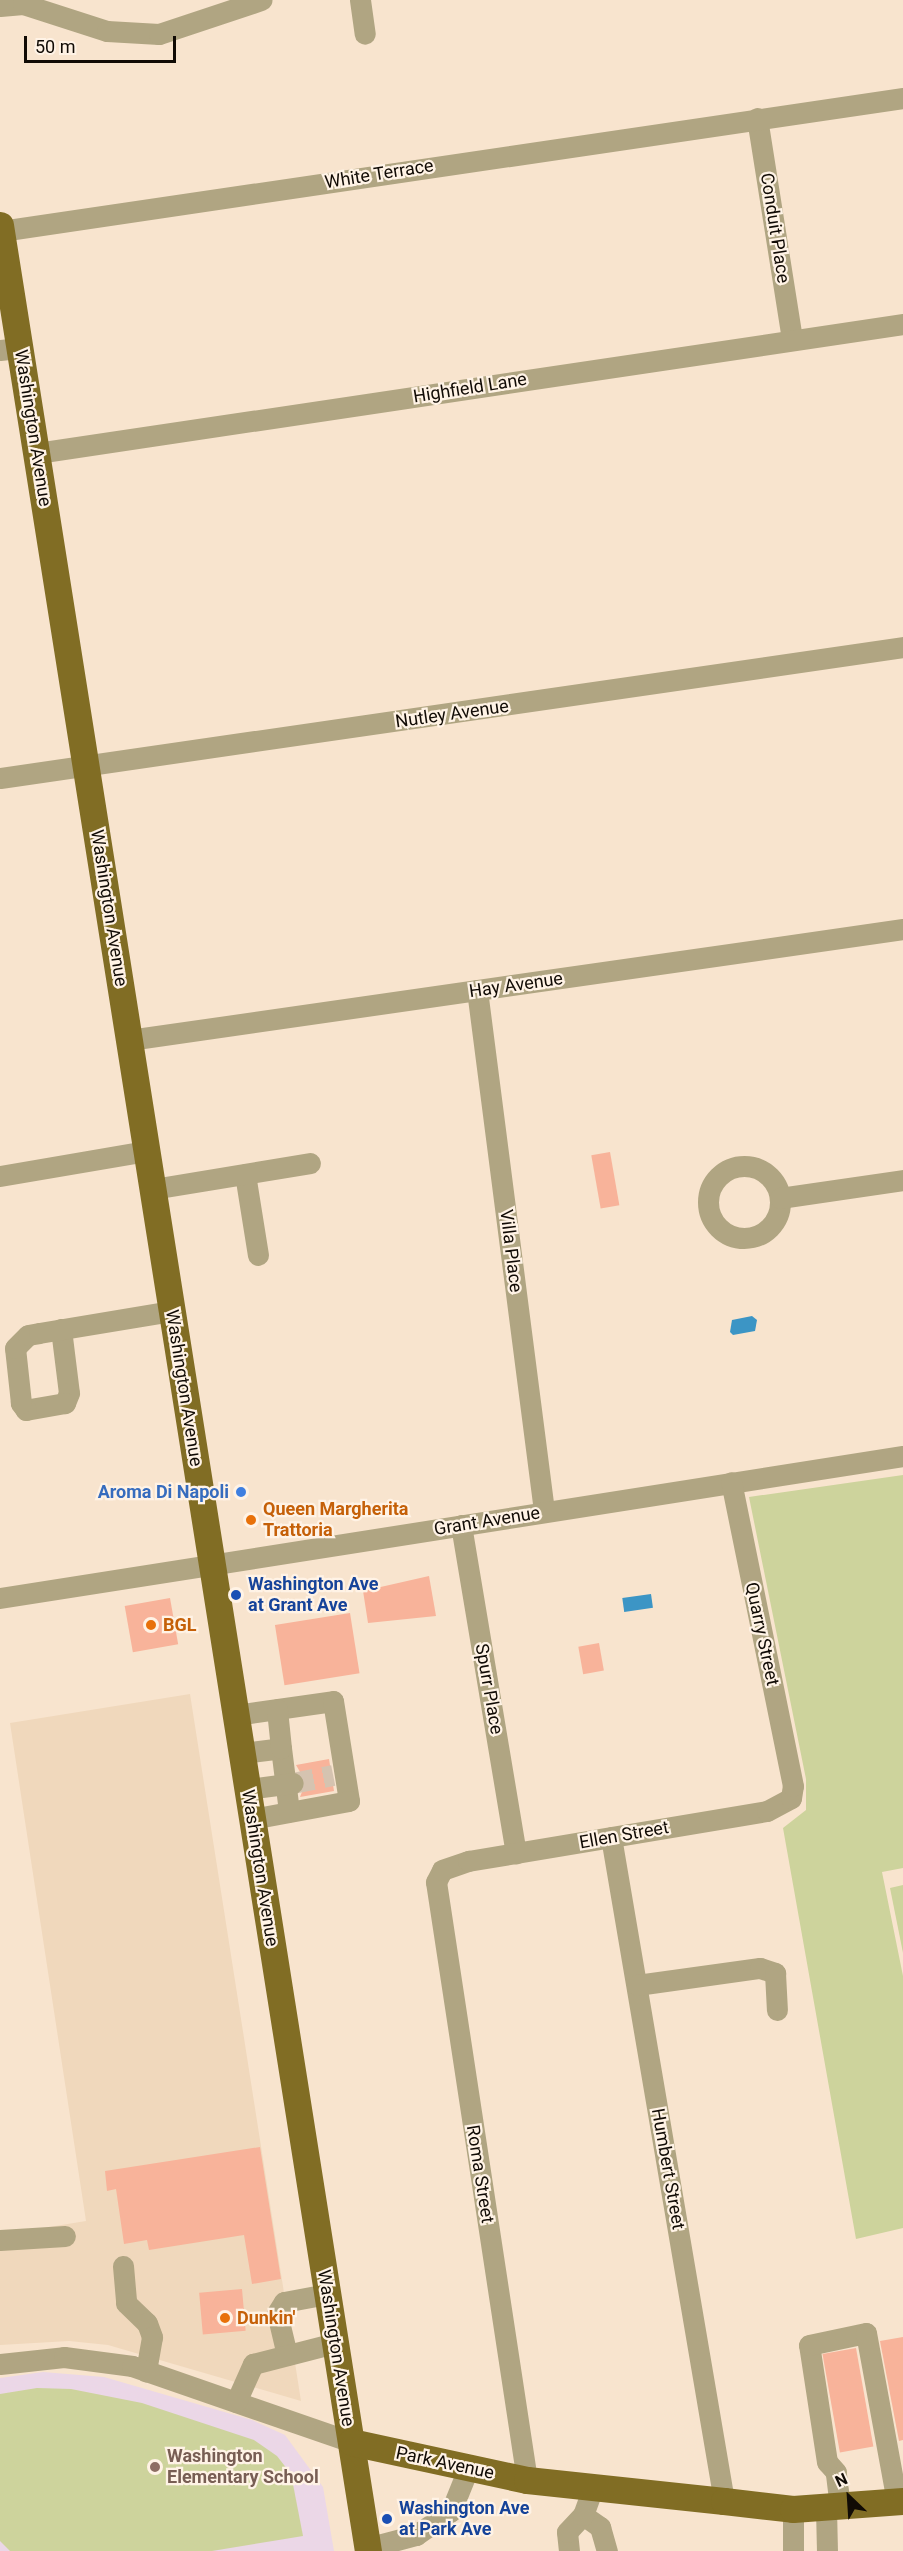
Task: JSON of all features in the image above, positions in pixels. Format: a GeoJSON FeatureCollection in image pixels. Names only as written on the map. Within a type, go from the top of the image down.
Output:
{"type":"FeatureCollection","features":[{"type":"Feature","properties":{"kind":"main road","name":"Washington Avenue"},"geometry":{"type":"LineString","coordinates":[[0,228],[10,349],[37,453],[368,2549]]}},
{"type":"Feature","properties":{"kind":"main road","name":"Park Avenue"},"geometry":{"type":"LineString","coordinates":[[351,2442],[527,2480],[724,2502],[793,2509],[833,2508],[900,2501]]}},
{"type":"Feature","properties":{"kind":"street"},"geometry":{"type":"LineString","coordinates":[[0,6],[22,4],[107,31],[159,34],[261,0]]}},
{"type":"Feature","properties":{"kind":"street"},"geometry":{"type":"LineString","coordinates":[[360,0],[365,34]]}},
{"type":"Feature","properties":{"kind":"street","name":"White Terrace"},"geometry":{"type":"LineString","coordinates":[[0,228],[903,98]]}},
{"type":"Feature","properties":{"kind":"street","name":"Conduit Place"},"geometry":{"type":"LineString","coordinates":[[757,118],[792,339]]}},
{"type":"Feature","properties":{"kind":"street","name":"Highfield Lane"},"geometry":{"type":"LineString","coordinates":[[37,453],[903,324]]}},
{"type":"Feature","properties":{"kind":"street","name":"Nutley Avenue"},"geometry":{"type":"LineString","coordinates":[[0,778],[87,768],[903,647]]}},
{"type":"Feature","properties":{"kind":"street","name":"Hay Avenue"},"geometry":{"type":"LineString","coordinates":[[129,1040],[903,929]]}},
{"type":"Feature","properties":{"kind":"street","name":"Villa Place"},"geometry":{"type":"LineString","coordinates":[[477,990],[544,1511]]}},
{"type":"Feature","properties":{"kind":"street"},"geometry":{"type":"LineString","coordinates":[[0,1176],[147,1151]]}},
{"type":"Feature","properties":{"kind":"street"},"geometry":{"type":"LineString","coordinates":[[153,1188],[310,1163]]}},
{"type":"Feature","properties":{"kind":"street"},"geometry":{"type":"LineString","coordinates":[[244,1174],[258,1255]]}},
{"type":"Feature","properties":{"kind":"street"},"geometry":{"type":"LineString","coordinates":[[780,1198],[903,1180]]}},
{"type":"Feature","properties":{"kind":"street"},"geometry":{"type":"LineString","coordinates":[[61,1329],[172,1311]]}},
{"type":"Feature","properties":{"kind":"street","name":"Grant Avenue"},"geometry":{"type":"LineString","coordinates":[[0,1598],[212,1568],[544,1511],[903,1456]]}},
{"type":"Feature","properties":{"kind":"street","name":"Quarry Street"},"geometry":{"type":"LineString","coordinates":[[730,1482],[793,1786]]}},
{"type":"Feature","properties":{"kind":"street","name":"Spurr Place"},"geometry":{"type":"LineString","coordinates":[[461,1525],[516,1853]]}},
{"type":"Feature","properties":{"kind":"street"},"geometry":{"type":"LineString","coordinates":[[236,1715],[333,1701],[338,1774],[349,1801],[252,1819]]}},
{"type":"Feature","properties":{"kind":"street"},"geometry":{"type":"LineString","coordinates":[[277,1709],[281,1748],[289,1784],[289,1811]]}},
{"type":"Feature","properties":{"kind":"street"},"geometry":{"type":"LineString","coordinates":[[242,1753],[281,1748]]}},
{"type":"Feature","properties":{"kind":"street"},"geometry":{"type":"LineString","coordinates":[[248,1789],[289,1784]]}},
{"type":"Feature","properties":{"kind":"street","name":"Ellen Street"},"geometry":{"type":"LineString","coordinates":[[442,1870],[516,1853],[767,1811],[791,1798],[793,1786]]}},
{"type":"Feature","properties":{"kind":"street","name":"Humbert Street"},"geometry":{"type":"LineString","coordinates":[[612,1837],[724,2502]]}},
{"type":"Feature","properties":{"kind":"street","name":"Roma Street"},"geometry":{"type":"LineString","coordinates":[[442,1870],[436,1882],[527,2480]]}},
{"type":"Feature","properties":{"kind":"street"},"geometry":{"type":"LineString","coordinates":[[637,1985],[760,1968],[775,1972],[777,2010]]}},
{"type":"Feature","properties":{"kind":"street"},"geometry":{"type":"LineString","coordinates":[[0,2240],[65,2236]]}},
{"type":"Feature","properties":{"kind":"street"},"geometry":{"type":"LineString","coordinates":[[123,2266],[126,2303],[147,2323],[152,2337],[146,2371]]}},
{"type":"Feature","properties":{"kind":"street"},"geometry":{"type":"LineString","coordinates":[[287,2355],[277,2313],[284,2302],[327,2294]]}},
{"type":"Feature","properties":{"kind":"street"},"geometry":{"type":"LineString","coordinates":[[827,2551],[836,2472],[827,2462],[809,2345],[866,2333],[900,2501]]}},
{"type":"Feature","properties":{"kind":"street"},"geometry":{"type":"LineString","coordinates":[[236,2402],[253,2364],[335,2343]]}},
{"type":"Feature","properties":{"kind":"street","name":"Park Avenue"},"geometry":{"type":"LineString","coordinates":[[0,2364],[64,2357],[146,2371],[351,2442]]}},
{"type":"Feature","properties":{"kind":"street"},"geometry":{"type":"LineString","coordinates":[[368,2549],[416,2535],[452,2511],[468,2469]]}},
{"type":"Feature","properties":{"kind":"street"},"geometry":{"type":"LineString","coordinates":[[569,2551],[567,2532],[583,2515],[593,2487]]}},
{"type":"Feature","properties":{"kind":"street"},"geometry":{"type":"LineString","coordinates":[[793,2509],[793,2551]]}},
{"type":"Feature","properties":{"kind":"street"},"geometry":{"type":"LineString","coordinates":[[583,2515],[600,2527],[607,2551]]}},
{"type":"Feature","properties":{"kind":"shaded area"},"geometry":{"type":"Polygon","coordinates":[[[190,1694],[301,2401],[108,2345],[69,2341],[0,2345],[0,2235],[86,2221],[10,1723],[190,1694]]]}},
{"type":"Feature","properties":{"kind":"shaded area","name":"Washington Elementary School"},"geometry":{"type":"Polygon","coordinates":[[[43,2372],[104,2377],[252,2420],[285,2435],[323,2487],[334,2551],[0,2551],[0,2378],[43,2372]]]}},
{"type":"Feature","properties":{"kind":"green space"},"geometry":{"type":"Polygon","coordinates":[[[903,1475],[903,1868],[882,1872],[903,1976],[903,2228],[856,2239],[783,1828],[806,1810],[806,1779],[749,1497],[903,1475]]]}},
{"type":"Feature","properties":{"kind":"green space"},"geometry":{"type":"Polygon","coordinates":[[[903,1885],[903,1953],[890,1888],[903,1885]]]}},
{"type":"Feature","properties":{"kind":"green space","name":"Washington Elementary School"},"geometry":{"type":"Polygon","coordinates":[[[37,2388],[71,2389],[142,2403],[254,2440],[277,2456],[291,2474],[303,2536],[212,2551],[10,2551],[0,2541],[0,2394],[37,2388]]]}},
{"type":"Feature","properties":{"kind":"water"},"geometry":{"type":"Polygon","coordinates":[[[752,1316],[757,1320],[755,1331],[733,1335],[730,1332],[732,1320],[752,1316]]]}},
{"type":"Feature","properties":{"kind":"water"},"geometry":{"type":"Polygon","coordinates":[[[651,1594],[653,1608],[624,1612],[622,1598],[651,1594]]]}},
{"type":"Feature","properties":{"kind":"building"},"geometry":{"type":"Polygon","coordinates":[[[610,1152],[619,1205],[601,1208],[591,1155],[610,1152]]]}},
{"type":"Feature","properties":{"kind":"building"},"geometry":{"type":"Polygon","coordinates":[[[429,1576],[436,1616],[368,1623],[363,1591],[429,1576]]]}},
{"type":"Feature","properties":{"kind":"building","name":"BGL"},"geometry":{"type":"Polygon","coordinates":[[[170,1598],[178,1644],[133,1652],[125,1606],[170,1598]]]}},
{"type":"Feature","properties":{"kind":"building"},"geometry":{"type":"Polygon","coordinates":[[[350,1613],[360,1673],[284,1685],[275,1625],[350,1613]]]}},
{"type":"Feature","properties":{"kind":"building"},"geometry":{"type":"Polygon","coordinates":[[[599,1643],[604,1671],[583,1674],[578,1647],[599,1643]]]}},
{"type":"Feature","properties":{"kind":"building"},"geometry":{"type":"Polygon","coordinates":[[[329,1759],[334,1791],[300,1797],[306,1782],[296,1765],[329,1759]]]}},
{"type":"Feature","properties":{"kind":"building"},"geometry":{"type":"Polygon","coordinates":[[[260,2147],[281,2279],[252,2284],[244,2235],[149,2250],[147,2240],[124,2244],[116,2189],[107,2191],[105,2171],[260,2147]]]}},
{"type":"Feature","properties":{"kind":"building","name":"Dunkin'"},"geometry":{"type":"Polygon","coordinates":[[[242,2289],[246,2331],[203,2335],[199,2293],[242,2289]]]}},
{"type":"Feature","properties":{"kind":"building"},"geometry":{"type":"Polygon","coordinates":[[[903,2337],[903,2440],[899,2441],[880,2341],[903,2337]]]}},
{"type":"Feature","properties":{"kind":"building"},"geometry":{"type":"Polygon","coordinates":[[[856,2348],[873,2446],[840,2452],[823,2354],[856,2348]]]}},
{"type":"Feature","properties":{"kind":"tunnel"},"geometry":{"type":"LineString","coordinates":[[293,1783],[333,1775]]}},
{"type":"Feature","properties":{"kind":"place","name":"Aroma Di Napoli"},"geometry":{"type":"Point","coordinates":[241,1492]}},
{"type":"Feature","properties":{"kind":"place","name":"Queen Margherita Trattoria"},"geometry":{"type":"Point","coordinates":[251,1520]}},
{"type":"Feature","properties":{"kind":"place","name":"Washington Ave at Grant Ave"},"geometry":{"type":"Point","coordinates":[236,1595]}},
{"type":"Feature","properties":{"kind":"place","name":"BGL"},"geometry":{"type":"Point","coordinates":[151,1625]}},
{"type":"Feature","properties":{"kind":"place","name":"Dunkin'"},"geometry":{"type":"Point","coordinates":[225,2318]}},
{"type":"Feature","properties":{"kind":"place","name":"Washington Elementary School"},"geometry":{"type":"Point","coordinates":[155,2467]}},
{"type":"Feature","properties":{"kind":"place","name":"Washington Ave at Park Ave"},"geometry":{"type":"Point","coordinates":[387,2519]}}]}
